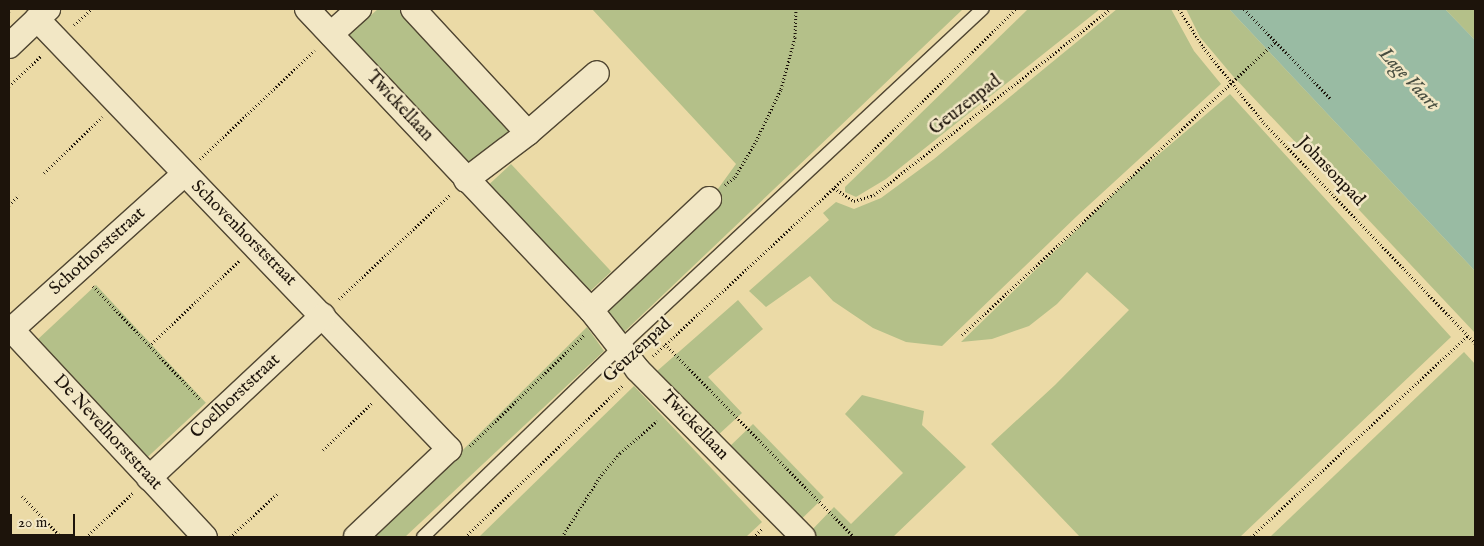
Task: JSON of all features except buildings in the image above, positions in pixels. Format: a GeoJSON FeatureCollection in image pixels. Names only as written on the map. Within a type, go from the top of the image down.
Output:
{"type":"FeatureCollection","features":[{"type":"Feature","properties":{"kind":"street","name":"Twickellaan"},"geometry":{"type":"LineString","coordinates":[[307,9],[595,316],[638,370],[803,537]]}},
{"type":"Feature","properties":{"kind":"street"},"geometry":{"type":"LineString","coordinates":[[331,34],[359,9]]}},
{"type":"Feature","properties":{"kind":"street"},"geometry":{"type":"LineString","coordinates":[[413,9],[528,133]]}},
{"type":"Feature","properties":{"kind":"street"},"geometry":{"type":"LineString","coordinates":[[9,46],[42,14]]}},
{"type":"Feature","properties":{"kind":"street","name":"Schovenhorststraat"},"geometry":{"type":"LineString","coordinates":[[42,14],[117,103],[184,174],[256,245],[388,387],[449,449]]}},
{"type":"Feature","properties":{"kind":"street"},"geometry":{"type":"LineString","coordinates":[[466,180],[528,133],[597,73]]}},
{"type":"Feature","properties":{"kind":"street","name":"Schothorststraat"},"geometry":{"type":"LineString","coordinates":[[10,328],[78,270],[184,174]]}},
{"type":"Feature","properties":{"kind":"street"},"geometry":{"type":"LineString","coordinates":[[595,316],[709,199]]}},
{"type":"Feature","properties":{"kind":"street","name":"Coelhorststraat"},"geometry":{"type":"LineString","coordinates":[[149,478],[323,315]]}},
{"type":"Feature","properties":{"kind":"street","name":"De Nevelhorststraat"},"geometry":{"type":"LineString","coordinates":[[10,328],[205,537]]}},
{"type":"Feature","properties":{"kind":"street"},"geometry":{"type":"LineString","coordinates":[[356,537],[449,449]]}},
{"type":"Feature","properties":{"kind":"lane"},"geometry":{"type":"LineString","coordinates":[[423,537],[619,348],[982,9]]}},
{"type":"Feature","properties":{"kind":"path"},"geometry":{"type":"LineString","coordinates":[[709,199],[734,178],[781,89],[795,37],[796,9]]}},
{"type":"Feature","properties":{"kind":"path","name":"Geuzenpad"},"geometry":{"type":"LineString","coordinates":[[465,537],[665,344],[834,188],[1016,9]]}},
{"type":"Feature","properties":{"kind":"path","name":"Geuzenpad"},"geometry":{"type":"LineString","coordinates":[[834,188],[854,202],[874,195],[1110,9]]}},
{"type":"Feature","properties":{"kind":"path","name":"Johnsonpad"},"geometry":{"type":"LineString","coordinates":[[1179,9],[1231,84],[1264,123],[1475,342]]}},
{"type":"Feature","properties":{"kind":"path"},"geometry":{"type":"LineString","coordinates":[[1244,9],[1330,98]]}},
{"type":"Feature","properties":{"kind":"path"},"geometry":{"type":"LineString","coordinates":[[184,174],[331,34]]}},
{"type":"Feature","properties":{"kind":"path"},"geometry":{"type":"LineString","coordinates":[[962,335],[1276,41]]}},
{"type":"Feature","properties":{"kind":"path"},"geometry":{"type":"LineString","coordinates":[[44,173],[117,103]]}},
{"type":"Feature","properties":{"kind":"path"},"geometry":{"type":"LineString","coordinates":[[323,315],[466,180]]}},
{"type":"Feature","properties":{"kind":"path"},"geometry":{"type":"LineString","coordinates":[[9,205],[19,196]]}},
{"type":"Feature","properties":{"kind":"path"},"geometry":{"type":"LineString","coordinates":[[149,346],[256,245]]}},
{"type":"Feature","properties":{"kind":"path"},"geometry":{"type":"LineString","coordinates":[[78,270],[216,416]]}},
{"type":"Feature","properties":{"kind":"path"},"geometry":{"type":"LineString","coordinates":[[449,449],[464,451],[595,316]]}},
{"type":"Feature","properties":{"kind":"path"},"geometry":{"type":"LineString","coordinates":[[1251,537],[1468,335]]}},
{"type":"Feature","properties":{"kind":"path"},"geometry":{"type":"LineString","coordinates":[[665,344],[854,537]]}},
{"type":"Feature","properties":{"kind":"path"},"geometry":{"type":"LineString","coordinates":[[323,450],[388,387]]}},
{"type":"Feature","properties":{"kind":"path"},"geometry":{"type":"LineString","coordinates":[[562,537],[601,474],[620,453],[674,406]]}},
{"type":"Feature","properties":{"kind":"path"},"geometry":{"type":"LineString","coordinates":[[86,537],[149,478]]}},
{"type":"Feature","properties":{"kind":"path"},"geometry":{"type":"LineString","coordinates":[[230,537],[277,494]]}},
{"type":"Feature","properties":{"kind":"path"},"geometry":{"type":"LineString","coordinates":[[22,496],[61,537]]}},
{"type":"Feature","properties":{"kind":"shaded area"},"geometry":{"type":"Polygon","coordinates":[[[378,9],[399,9],[514,130],[472,172],[346,37],[378,9]]]}},
{"type":"Feature","properties":{"kind":"shaded area"},"geometry":{"type":"Polygon","coordinates":[[[592,9],[963,9],[623,333],[604,313],[721,203],[715,193],[736,164],[592,9]]]}},
{"type":"Feature","properties":{"kind":"shaded area"},"geometry":{"type":"Polygon","coordinates":[[[1028,9],[1100,9],[886,179],[856,197],[845,192],[845,187],[1028,9]]]}},
{"type":"Feature","properties":{"kind":"shaded area"},"geometry":{"type":"Polygon","coordinates":[[[1117,9],[1171,9],[1194,51],[1221,84],[1077,216],[942,346],[906,342],[873,328],[833,301],[810,276],[766,307],[749,291],[829,220],[823,213],[836,202],[854,209],[881,198],[934,159],[1117,9]]]}},
{"type":"Feature","properties":{"kind":"shaded area"},"geometry":{"type":"Polygon","coordinates":[[[1186,9],[1229,9],[1475,271],[1475,333],[1232,75],[1200,37],[1186,9]]]}},
{"type":"Feature","properties":{"kind":"shaded area"},"geometry":{"type":"Polygon","coordinates":[[[1445,9],[1475,9],[1475,40],[1445,9]]]}},
{"type":"Feature","properties":{"kind":"shaded area"},"geometry":{"type":"Polygon","coordinates":[[[1230,94],[1451,337],[1240,537],[1080,537],[991,444],[1055,385],[1129,310],[1087,272],[1057,304],[1029,326],[992,339],[961,342],[1125,183],[1230,94]]]}},
{"type":"Feature","properties":{"kind":"shaded area"},"geometry":{"type":"Polygon","coordinates":[[[511,164],[611,272],[587,294],[487,187],[511,164]]]}},
{"type":"Feature","properties":{"kind":"shaded area"},"geometry":{"type":"Polygon","coordinates":[[[96,285],[206,403],[146,459],[36,341],[96,285]]]}},
{"type":"Feature","properties":{"kind":"shaded area"},"geometry":{"type":"Polygon","coordinates":[[[738,300],[763,329],[708,377],[742,413],[717,436],[656,372],[738,300]]]}},
{"type":"Feature","properties":{"kind":"shaded area"},"geometry":{"type":"Polygon","coordinates":[[[587,327],[604,351],[405,537],[375,537],[587,327]]]}},
{"type":"Feature","properties":{"kind":"shaded area"},"geometry":{"type":"Polygon","coordinates":[[[1464,352],[1475,364],[1475,537],[1270,537],[1464,352]]]}},
{"type":"Feature","properties":{"kind":"shaded area"},"geometry":{"type":"Polygon","coordinates":[[[634,386],[762,522],[746,537],[479,537],[634,386]]]}},
{"type":"Feature","properties":{"kind":"shaded area"},"geometry":{"type":"Polygon","coordinates":[[[862,395],[924,411],[922,425],[966,467],[893,537],[813,537],[809,533],[834,507],[851,524],[903,473],[845,414],[862,395]]]}},
{"type":"Feature","properties":{"kind":"shaded area"},"geometry":{"type":"Polygon","coordinates":[[[753,424],[824,497],[799,521],[729,448],[753,424]]]}},
{"type":"Feature","properties":{"kind":"water","name":"Lage Vaart"},"geometry":{"type":"Polygon","coordinates":[[[1229,9],[1445,9],[1475,40],[1475,271],[1229,9]]]}}]}
